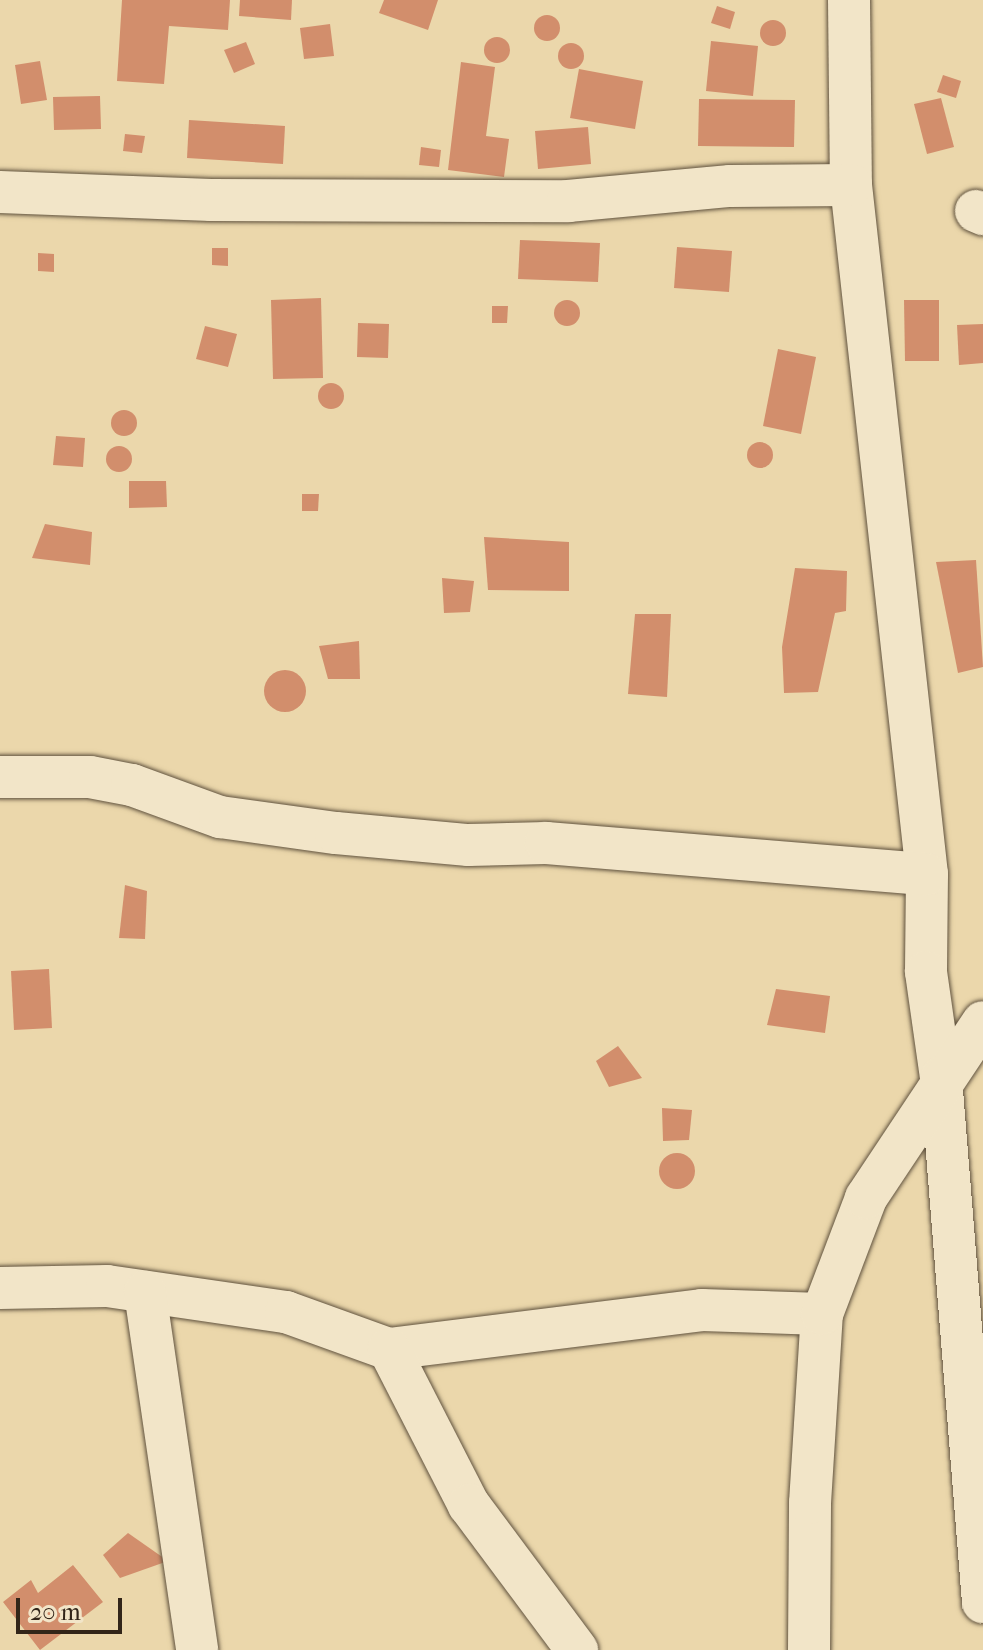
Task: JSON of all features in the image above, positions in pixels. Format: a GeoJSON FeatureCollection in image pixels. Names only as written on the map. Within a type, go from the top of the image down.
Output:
{"type":"FeatureCollection","features":[{"type":"Feature","properties":{"kind":"street"},"geometry":{"type":"LineString","coordinates":[[849,0],[851,185],[927,874],[926,972],[941,1078],[983,1602]]}},
{"type":"Feature","properties":{"kind":"street"},"geometry":{"type":"LineString","coordinates":[[0,192],[211,200],[568,201],[730,186],[851,185]]}},
{"type":"Feature","properties":{"kind":"street"},"geometry":{"type":"LineString","coordinates":[[0,777],[90,777],[132,785],[220,817],[336,833],[468,845],[546,843],[927,874]]}},
{"type":"Feature","properties":{"kind":"street"},"geometry":{"type":"LineString","coordinates":[[809,1650],[810,1503],[822,1314],[866,1198],[941,1078],[983,1022]]}},
{"type":"Feature","properties":{"kind":"street"},"geometry":{"type":"LineString","coordinates":[[0,1288],[107,1286],[286,1312],[389,1349],[702,1310],[822,1314]]}},
{"type":"Feature","properties":{"kind":"street"},"geometry":{"type":"LineString","coordinates":[[145,1292],[197,1650]]}},
{"type":"Feature","properties":{"kind":"street"},"geometry":{"type":"LineString","coordinates":[[389,1349],[469,1505],[577,1650]]}},
{"type":"Feature","properties":{"kind":"building"},"geometry":{"type":"Polygon","coordinates":[[[122,0],[230,0],[228,30],[169,26],[164,84],[117,81],[122,0]]]}},
{"type":"Feature","properties":{"kind":"building"},"geometry":{"type":"Polygon","coordinates":[[[240,0],[292,0],[291,20],[239,16],[240,0]]]}},
{"type":"Feature","properties":{"kind":"building"},"geometry":{"type":"Polygon","coordinates":[[[384,0],[438,0],[428,30],[379,13],[384,0]]]}},
{"type":"Feature","properties":{"kind":"building"},"geometry":{"type":"Polygon","coordinates":[[[717,6],[735,12],[730,29],[711,23],[717,6]]]}},
{"type":"Feature","properties":{"kind":"building"},"geometry":{"type":"Polygon","coordinates":[[[547,15],[556,19],[560,28],[556,37],[547,41],[538,37],[534,28],[538,19],[547,15]]]}},
{"type":"Feature","properties":{"kind":"building"},"geometry":{"type":"Polygon","coordinates":[[[773,20],[782,24],[786,33],[782,42],[773,46],[764,42],[760,33],[764,24],[773,20]]]}},
{"type":"Feature","properties":{"kind":"building"},"geometry":{"type":"Polygon","coordinates":[[[330,24],[334,56],[304,59],[300,28],[330,24]]]}},
{"type":"Feature","properties":{"kind":"building"},"geometry":{"type":"Polygon","coordinates":[[[497,37],[506,41],[510,50],[506,59],[497,63],[488,59],[484,50],[488,41],[497,37]]]}},
{"type":"Feature","properties":{"kind":"building"},"geometry":{"type":"Polygon","coordinates":[[[711,41],[758,46],[753,96],[706,91],[711,41]]]}},
{"type":"Feature","properties":{"kind":"building"},"geometry":{"type":"Polygon","coordinates":[[[246,42],[255,64],[234,73],[224,50],[246,42]]]}},
{"type":"Feature","properties":{"kind":"building"},"geometry":{"type":"Polygon","coordinates":[[[571,43],[580,47],[584,56],[580,65],[571,69],[562,65],[558,56],[562,47],[571,43]]]}},
{"type":"Feature","properties":{"kind":"building"},"geometry":{"type":"Polygon","coordinates":[[[40,61],[47,100],[21,104],[15,65],[40,61]]]}},
{"type":"Feature","properties":{"kind":"building"},"geometry":{"type":"Polygon","coordinates":[[[461,62],[495,67],[486,136],[509,139],[504,177],[448,170],[461,62]]]}},
{"type":"Feature","properties":{"kind":"building"},"geometry":{"type":"Polygon","coordinates":[[[579,69],[643,81],[635,129],[570,118],[579,69]]]}},
{"type":"Feature","properties":{"kind":"building"},"geometry":{"type":"Polygon","coordinates":[[[943,75],[961,81],[956,98],[937,92],[943,75]]]}},
{"type":"Feature","properties":{"kind":"building"},"geometry":{"type":"Polygon","coordinates":[[[100,96],[101,129],[54,130],[53,97],[100,96]]]}},
{"type":"Feature","properties":{"kind":"building"},"geometry":{"type":"Polygon","coordinates":[[[941,98],[954,147],[927,154],[914,104],[941,98]]]}},
{"type":"Feature","properties":{"kind":"building"},"geometry":{"type":"Polygon","coordinates":[[[699,99],[795,100],[794,147],[698,146],[699,99]]]}},
{"type":"Feature","properties":{"kind":"building"},"geometry":{"type":"Polygon","coordinates":[[[189,120],[285,126],[283,164],[187,158],[189,120]]]}},
{"type":"Feature","properties":{"kind":"building"},"geometry":{"type":"Polygon","coordinates":[[[588,127],[591,164],[538,169],[535,131],[588,127]]]}},
{"type":"Feature","properties":{"kind":"building"},"geometry":{"type":"Polygon","coordinates":[[[125,134],[145,136],[142,153],[123,151],[125,134]]]}},
{"type":"Feature","properties":{"kind":"building"},"geometry":{"type":"Polygon","coordinates":[[[421,147],[441,150],[439,167],[419,165],[421,147]]]}},
{"type":"Feature","properties":{"kind":"building"},"geometry":{"type":"Polygon","coordinates":[[[520,240],[600,243],[598,282],[518,279],[520,240]]]}},
{"type":"Feature","properties":{"kind":"building"},"geometry":{"type":"Polygon","coordinates":[[[677,247],[732,251],[729,292],[674,288],[677,247]]]}},
{"type":"Feature","properties":{"kind":"building"},"geometry":{"type":"Polygon","coordinates":[[[212,248],[228,248],[228,266],[212,265],[212,248]]]}},
{"type":"Feature","properties":{"kind":"building"},"geometry":{"type":"Polygon","coordinates":[[[38,253],[54,254],[54,272],[38,271],[38,253]]]}},
{"type":"Feature","properties":{"kind":"building"},"geometry":{"type":"Polygon","coordinates":[[[321,298],[323,378],[273,379],[271,300],[321,298]]]}},
{"type":"Feature","properties":{"kind":"building"},"geometry":{"type":"Polygon","coordinates":[[[567,300],[576,304],[580,313],[576,322],[567,326],[558,322],[554,313],[558,304],[567,300]]]}},
{"type":"Feature","properties":{"kind":"building"},"geometry":{"type":"Polygon","coordinates":[[[904,300],[939,300],[939,361],[905,361],[904,300]]]}},
{"type":"Feature","properties":{"kind":"building"},"geometry":{"type":"Polygon","coordinates":[[[492,306],[508,306],[507,323],[492,323],[492,306]]]}},
{"type":"Feature","properties":{"kind":"building"},"geometry":{"type":"Polygon","coordinates":[[[358,323],[389,324],[388,358],[357,357],[358,323]]]}},
{"type":"Feature","properties":{"kind":"building"},"geometry":{"type":"Polygon","coordinates":[[[983,324],[983,363],[959,365],[957,325],[983,324]]]}},
{"type":"Feature","properties":{"kind":"building"},"geometry":{"type":"Polygon","coordinates":[[[205,326],[237,334],[228,367],[196,359],[205,326]]]}},
{"type":"Feature","properties":{"kind":"building"},"geometry":{"type":"Polygon","coordinates":[[[778,349],[816,357],[801,434],[763,426],[778,349]]]}},
{"type":"Feature","properties":{"kind":"building"},"geometry":{"type":"Polygon","coordinates":[[[331,383],[340,387],[344,396],[340,405],[331,409],[322,405],[318,396],[322,387],[331,383]]]}},
{"type":"Feature","properties":{"kind":"building"},"geometry":{"type":"Polygon","coordinates":[[[124,410],[133,414],[137,423],[133,432],[124,436],[115,432],[111,423],[115,414],[124,410]]]}},
{"type":"Feature","properties":{"kind":"building"},"geometry":{"type":"Polygon","coordinates":[[[56,436],[85,438],[83,467],[53,465],[56,436]]]}},
{"type":"Feature","properties":{"kind":"building"},"geometry":{"type":"Polygon","coordinates":[[[760,442],[769,446],[773,455],[769,464],[760,468],[751,464],[747,455],[751,446],[760,442]]]}},
{"type":"Feature","properties":{"kind":"building"},"geometry":{"type":"Polygon","coordinates":[[[119,446],[128,450],[132,459],[128,468],[119,472],[110,468],[106,459],[110,450],[119,446]]]}},
{"type":"Feature","properties":{"kind":"building"},"geometry":{"type":"Polygon","coordinates":[[[129,481],[166,481],[167,507],[129,508],[129,481]]]}},
{"type":"Feature","properties":{"kind":"building"},"geometry":{"type":"Polygon","coordinates":[[[302,494],[319,494],[318,511],[302,511],[302,494]]]}},
{"type":"Feature","properties":{"kind":"building"},"geometry":{"type":"Polygon","coordinates":[[[45,524],[92,532],[90,565],[32,558],[45,524]]]}},
{"type":"Feature","properties":{"kind":"building"},"geometry":{"type":"Polygon","coordinates":[[[484,537],[569,542],[569,591],[488,590],[484,537]]]}},
{"type":"Feature","properties":{"kind":"building"},"geometry":{"type":"Polygon","coordinates":[[[976,560],[983,667],[958,673],[936,562],[976,560]]]}},
{"type":"Feature","properties":{"kind":"building"},"geometry":{"type":"Polygon","coordinates":[[[795,568],[847,571],[846,611],[835,613],[818,692],[784,693],[782,647],[795,568]]]}},
{"type":"Feature","properties":{"kind":"building"},"geometry":{"type":"Polygon","coordinates":[[[442,578],[474,581],[470,612],[444,613],[442,578]]]}},
{"type":"Feature","properties":{"kind":"building"},"geometry":{"type":"Polygon","coordinates":[[[635,614],[671,614],[667,697],[628,694],[635,614]]]}},
{"type":"Feature","properties":{"kind":"building"},"geometry":{"type":"Polygon","coordinates":[[[359,641],[360,679],[328,679],[319,646],[359,641]]]}},
{"type":"Feature","properties":{"kind":"building"},"geometry":{"type":"Polygon","coordinates":[[[285,670],[300,676],[306,691],[300,706],[285,712],[270,706],[264,691],[270,676],[285,670]]]}},
{"type":"Feature","properties":{"kind":"building"},"geometry":{"type":"Polygon","coordinates":[[[125,885],[147,891],[145,939],[119,938],[125,885]]]}},
{"type":"Feature","properties":{"kind":"building"},"geometry":{"type":"Polygon","coordinates":[[[49,969],[52,1028],[14,1030],[11,971],[49,969]]]}},
{"type":"Feature","properties":{"kind":"building"},"geometry":{"type":"Polygon","coordinates":[[[776,989],[830,996],[825,1033],[767,1025],[776,989]]]}},
{"type":"Feature","properties":{"kind":"building"},"geometry":{"type":"Polygon","coordinates":[[[618,1046],[642,1078],[609,1087],[596,1061],[618,1046]]]}},
{"type":"Feature","properties":{"kind":"building"},"geometry":{"type":"Polygon","coordinates":[[[662,1108],[692,1110],[689,1140],[663,1141],[662,1108]]]}},
{"type":"Feature","properties":{"kind":"building"},"geometry":{"type":"Polygon","coordinates":[[[677,1153],[690,1158],[695,1171],[690,1184],[677,1189],[664,1184],[659,1171],[664,1158],[677,1153]]]}},
{"type":"Feature","properties":{"kind":"building"},"geometry":{"type":"Polygon","coordinates":[[[128,1533],[168,1561],[120,1578],[103,1555],[128,1533]]]}},
{"type":"Feature","properties":{"kind":"building"},"geometry":{"type":"Polygon","coordinates":[[[73,1565],[103,1602],[40,1650],[3,1602],[31,1580],[38,1593],[73,1565]]]}}]}
